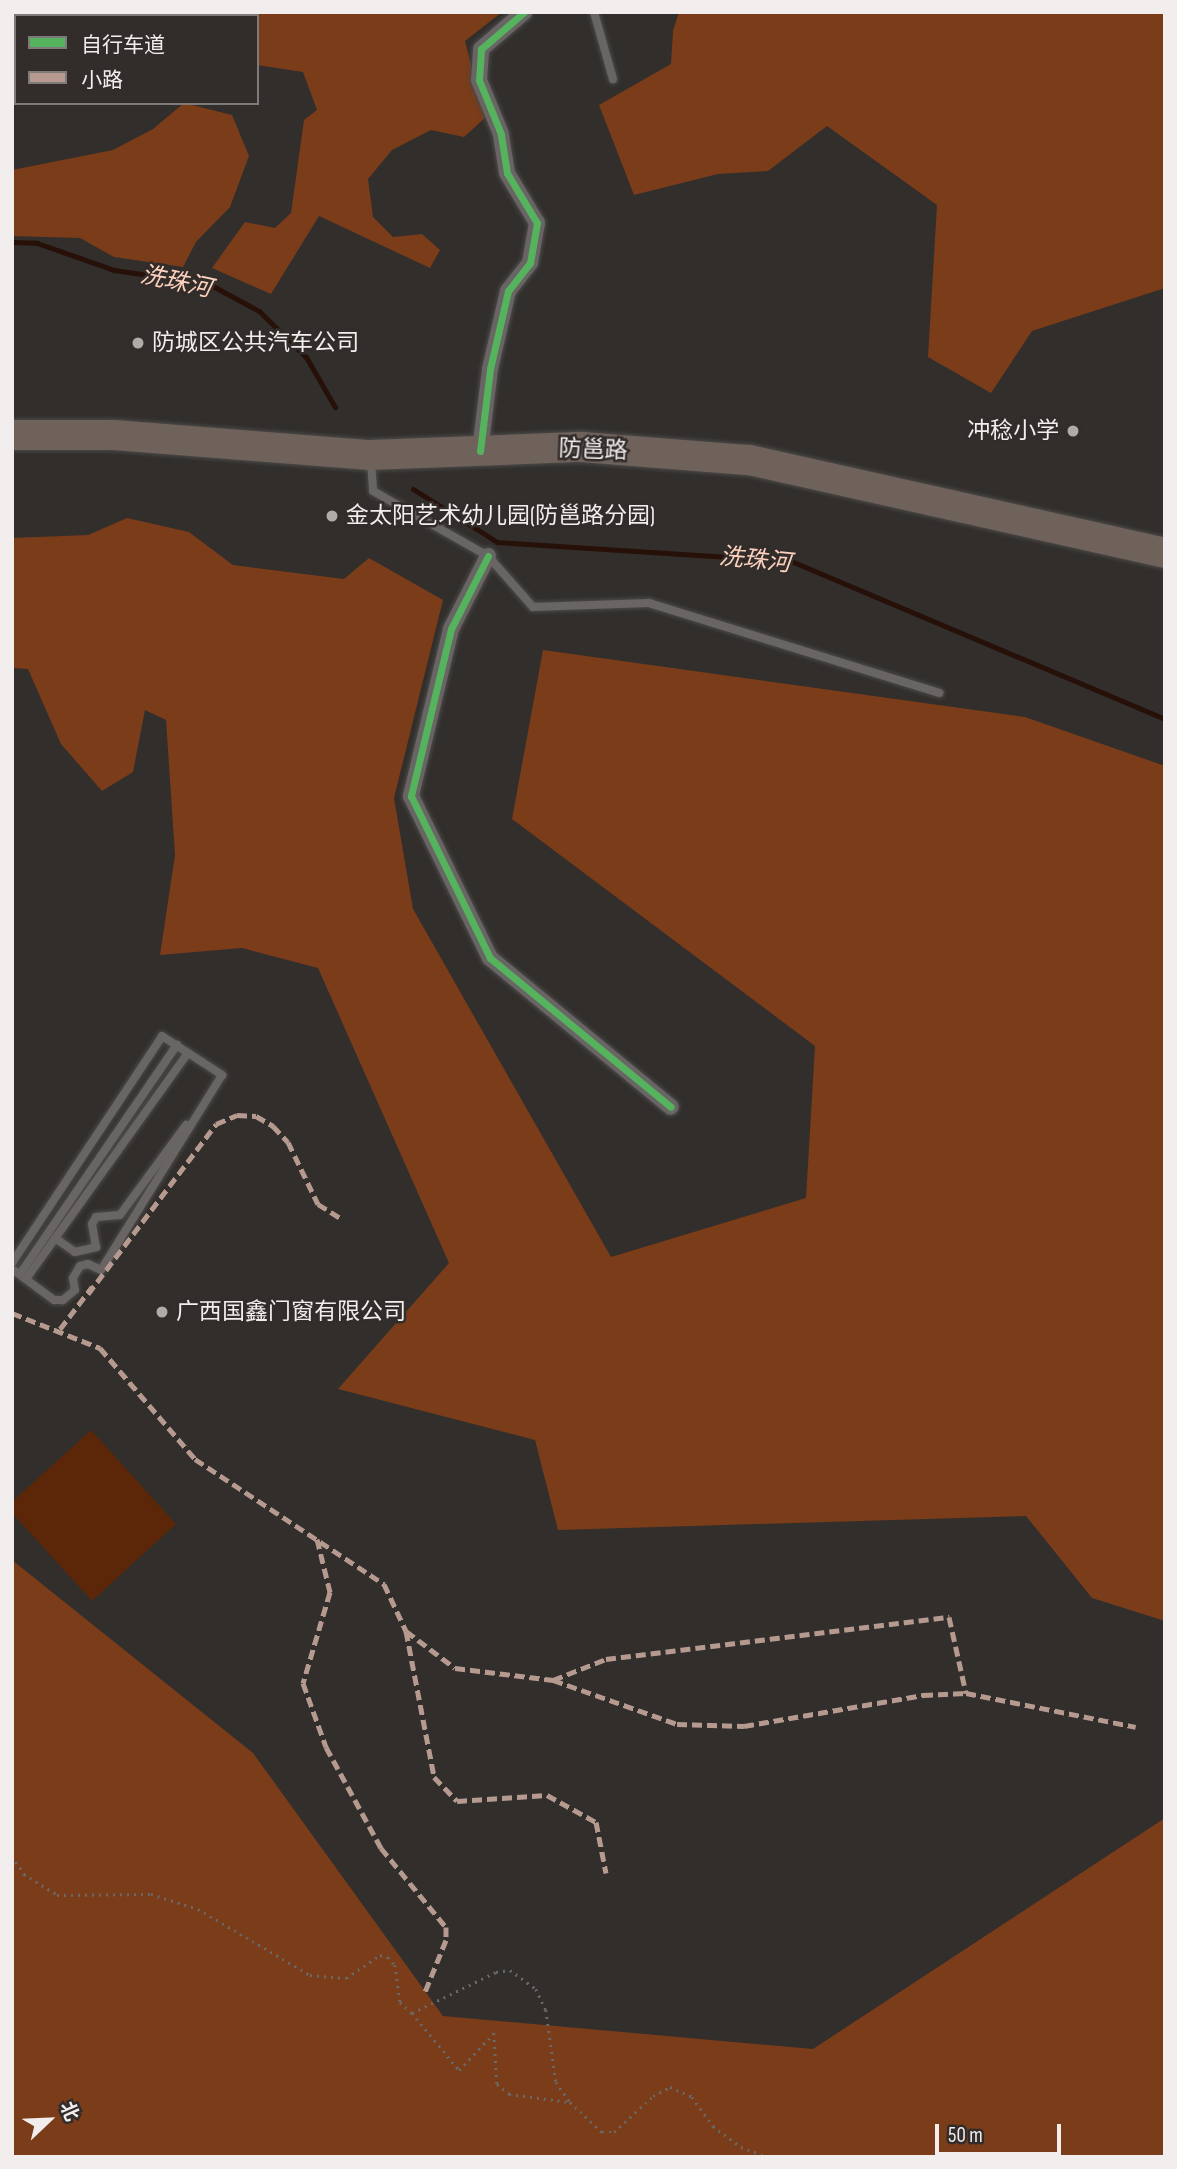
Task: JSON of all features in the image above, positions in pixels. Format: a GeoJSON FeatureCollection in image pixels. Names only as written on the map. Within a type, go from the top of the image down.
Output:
{"type":"FeatureCollection","features":[{"type":"Feature","properties":{"kind":"highway","name":"防邕路"},"geometry":{"type":"LineString","coordinates":[[12,435],[114,435],[370,455],[582,447],[749,460],[1165,553]]}},
{"type":"Feature","properties":{"kind":"street"},"geometry":{"type":"LineString","coordinates":[[480,451],[490,369],[508,290],[530,264],[537,223],[507,173],[501,134],[479,80],[481,50],[524,12]]}},
{"type":"Feature","properties":{"kind":"street"},"geometry":{"type":"LineString","coordinates":[[488,556],[451,629],[411,796],[490,958],[671,1107]]}},
{"type":"Feature","properties":{"kind":"lane"},"geometry":{"type":"LineString","coordinates":[[594,12],[613,79]]}},
{"type":"Feature","properties":{"kind":"lane"},"geometry":{"type":"LineString","coordinates":[[370,455],[373,491],[488,556],[533,607],[649,603],[939,692]]}},
{"type":"Feature","properties":{"kind":"lane"},"geometry":{"type":"LineString","coordinates":[[12,1263],[162,1036],[222,1075]]}},
{"type":"Feature","properties":{"kind":"lane"},"geometry":{"type":"LineString","coordinates":[[19,1274],[177,1045]]}},
{"type":"Feature","properties":{"kind":"lane"},"geometry":{"type":"LineString","coordinates":[[19,1274],[55,1238],[188,1053]]}},
{"type":"Feature","properties":{"kind":"lane"},"geometry":{"type":"LineString","coordinates":[[19,1274],[54,1300],[63,1300],[75,1290],[73,1278],[80,1266],[88,1264],[101,1270],[222,1075]]}},
{"type":"Feature","properties":{"kind":"lane"},"geometry":{"type":"LineString","coordinates":[[55,1238],[75,1252],[96,1247],[92,1224],[96,1217],[120,1214],[222,1075]]}},
{"type":"Feature","properties":{"kind":"path"},"geometry":{"type":"LineString","coordinates":[[12,1856],[24,1874],[57,1895],[151,1894],[198,1909],[310,1975],[346,1978],[380,1955],[388,1957],[395,1965],[400,2002],[459,2070],[494,2033],[497,2084],[509,2094],[570,2102]]}},
{"type":"Feature","properties":{"kind":"path"},"geometry":{"type":"LineString","coordinates":[[412,2013],[496,1972],[510,1970],[525,1976],[546,2010],[556,2082],[570,2102],[602,2132],[614,2132],[653,2096],[670,2087],[692,2096],[713,2126],[741,2147],[767,2157]]}},
{"type":"Feature","properties":{"kind":"shaded area"},"geometry":{"type":"Polygon","coordinates":[[[233,12],[502,12],[465,41],[485,118],[464,137],[431,130],[392,150],[368,179],[373,217],[393,237],[422,234],[440,250],[430,268],[319,216],[271,294],[212,268],[245,222],[275,228],[291,213],[304,120],[317,110],[303,72],[259,65],[259,14],[233,12]]]}},
{"type":"Feature","properties":{"kind":"shaded area"},"geometry":{"type":"Polygon","coordinates":[[[679,12],[1165,12],[1165,288],[1032,331],[991,393],[928,357],[937,205],[827,126],[768,171],[718,174],[634,195],[599,105],[671,64],[673,31],[679,12]]]}},
{"type":"Feature","properties":{"kind":"shaded area"},"geometry":{"type":"Polygon","coordinates":[[[182,105],[232,115],[249,156],[230,207],[196,242],[183,267],[114,257],[80,238],[12,236],[12,170],[113,150],[153,129],[182,105]]]}},
{"type":"Feature","properties":{"kind":"shaded area"},"geometry":{"type":"Polygon","coordinates":[[[127,518],[189,532],[233,565],[344,579],[369,558],[443,600],[394,798],[413,909],[611,1257],[806,1198],[815,1046],[512,819],[543,650],[1025,717],[1165,766],[1165,1621],[1092,1598],[1026,1516],[558,1530],[535,1440],[338,1389],[449,1263],[318,968],[242,948],[160,955],[175,855],[166,720],[145,710],[133,772],[102,791],[61,744],[28,669],[12,668],[12,538],[88,535],[127,518]]]}},
{"type":"Feature","properties":{"kind":"shaded area"},"geometry":{"type":"Polygon","coordinates":[[[91,1430],[176,1524],[92,1601],[12,1513],[12,1502],[91,1430]]]}},
{"type":"Feature","properties":{"kind":"shaded area"},"geometry":{"type":"Polygon","coordinates":[[[12,1560],[253,1753],[443,2016],[813,2049],[1165,1818],[1165,2157],[12,2157],[12,1560]]]}},
{"type":"Feature","properties":{"kind":"waterway","name":"洗珠河"},"geometry":{"type":"LineString","coordinates":[[12,242],[37,243],[114,270],[209,284],[259,311],[306,357],[335,407]]}},
{"type":"Feature","properties":{"kind":"waterway","name":"洗珠河"},"geometry":{"type":"LineString","coordinates":[[413,489],[497,542],[791,561],[1165,719]]}},
{"type":"Feature","properties":{"kind":"marked path"},"geometry":{"type":"LineString","coordinates":[[88,1294],[216,1124],[237,1115],[256,1116],[273,1126],[288,1142],[318,1204],[340,1218]]}},
{"type":"Feature","properties":{"kind":"marked path"},"geometry":{"type":"LineString","coordinates":[[60,1329],[92,1287]]}},
{"type":"Feature","properties":{"kind":"marked path"},"geometry":{"type":"LineString","coordinates":[[12,1313],[100,1348],[195,1459],[384,1584],[406,1631],[434,1777],[457,1801],[547,1795],[596,1822],[606,1873]]}},
{"type":"Feature","properties":{"kind":"marked path"},"geometry":{"type":"LineString","coordinates":[[317,1539],[330,1592],[303,1683],[326,1747],[381,1848],[446,1927],[446,1940],[425,1992]]}},
{"type":"Feature","properties":{"kind":"marked path"},"geometry":{"type":"LineString","coordinates":[[553,1680],[606,1659],[949,1617],[966,1693]]}},
{"type":"Feature","properties":{"kind":"marked path"},"geometry":{"type":"LineString","coordinates":[[406,1631],[455,1668],[553,1680],[677,1724],[744,1726],[923,1695],[966,1693],[1136,1727]]}},
{"type":"Feature","properties":{"kind":"cycle path"},"geometry":{"type":"LineString","coordinates":[[480,451],[490,369],[508,291],[530,263],[537,223],[507,173],[501,134],[479,80],[481,49],[524,12]]}},
{"type":"Feature","properties":{"kind":"cycle path"},"geometry":{"type":"LineString","coordinates":[[488,556],[451,629],[411,796],[490,958],[671,1107]]}},
{"type":"Feature","properties":{"kind":"place","name":"防城区公共汽车公司"},"geometry":{"type":"Point","coordinates":[138,343]}},
{"type":"Feature","properties":{"kind":"place","name":"冲稔小学"},"geometry":{"type":"Point","coordinates":[1073,431]}},
{"type":"Feature","properties":{"kind":"place","name":"金太阳艺术幼儿园(防邕路分园)"},"geometry":{"type":"Point","coordinates":[332,516]}},
{"type":"Feature","properties":{"kind":"place","name":"广西国鑫门窗有限公司"},"geometry":{"type":"Point","coordinates":[162,1312]}}]}
